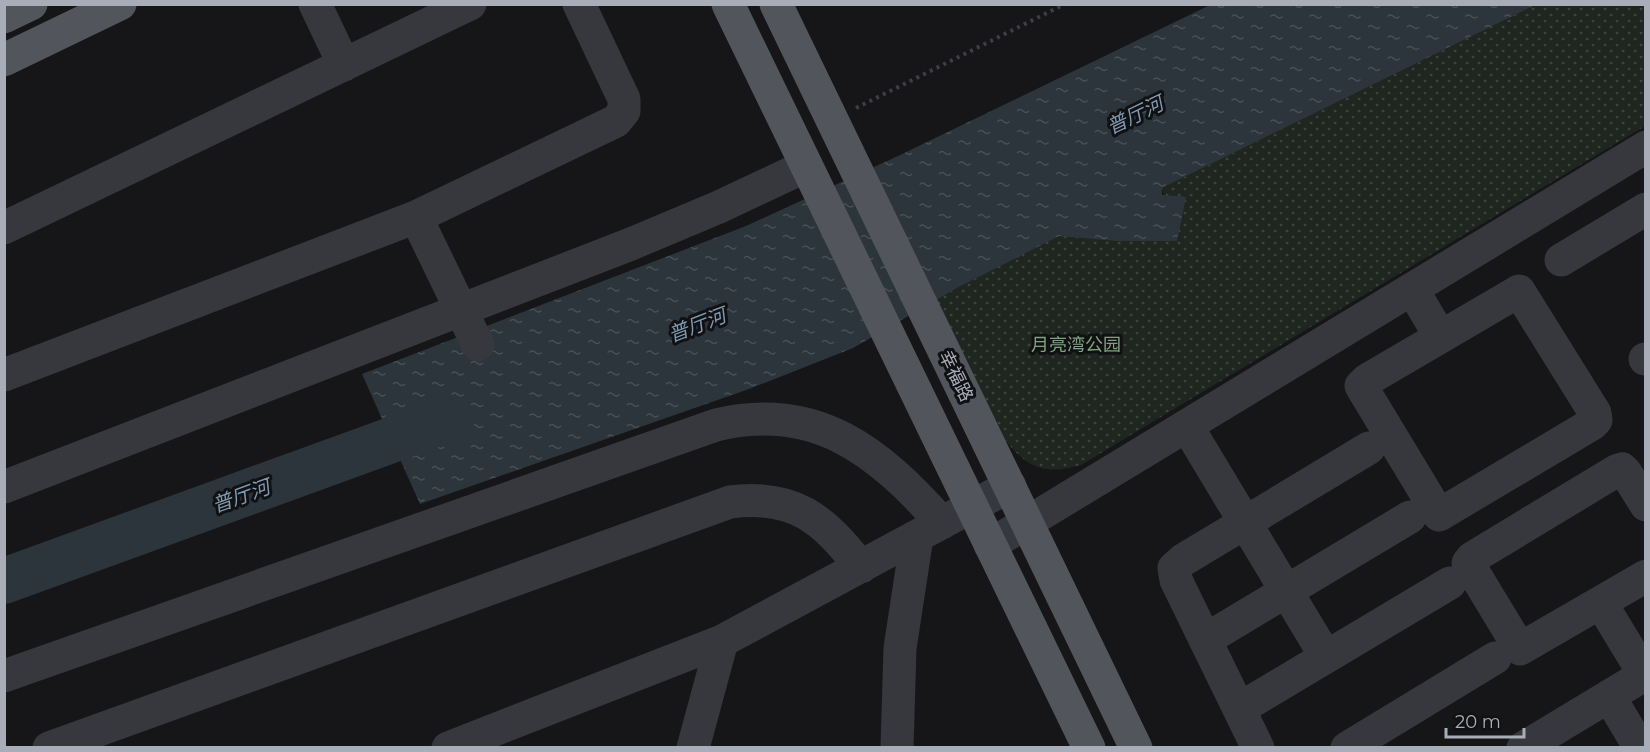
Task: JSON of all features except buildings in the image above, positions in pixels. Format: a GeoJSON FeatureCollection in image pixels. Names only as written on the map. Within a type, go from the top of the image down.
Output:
{"type":"FeatureCollection","features":[{"type":"Feature","properties":{"kind":"main road"},"geometry":{"type":"LineString","coordinates":[[4,17],[31,4]]}},
{"type":"Feature","properties":{"kind":"main road"},"geometry":{"type":"LineString","coordinates":[[4,60],[120,4]]}},
{"type":"Feature","properties":{"kind":"main road"},"geometry":{"type":"LineString","coordinates":[[728,4],[1089,747]]}},
{"type":"Feature","properties":{"kind":"main road","name":"幸福路"},"geometry":{"type":"LineString","coordinates":[[776,4],[1136,747]]}},
{"type":"Feature","properties":{"kind":"street"},"geometry":{"type":"LineString","coordinates":[[315,4],[344,65]]}},
{"type":"Feature","properties":{"kind":"street"},"geometry":{"type":"LineString","coordinates":[[4,228],[470,4]]}},
{"type":"Feature","properties":{"kind":"street"},"geometry":{"type":"LineString","coordinates":[[4,375],[416,217],[621,117],[624,99],[579,4]]}},
{"type":"Feature","properties":{"kind":"street"},"geometry":{"type":"LineString","coordinates":[[990,545],[1646,147]]}},
{"type":"Feature","properties":{"kind":"street"},"geometry":{"type":"LineString","coordinates":[[4,487],[649,237],[806,166]]}},
{"type":"Feature","properties":{"kind":"street"},"geometry":{"type":"LineString","coordinates":[[1573,191],[1600,236]]}},
{"type":"Feature","properties":{"kind":"street"},"geometry":{"type":"LineString","coordinates":[[1561,260],[1646,209]]}},
{"type":"Feature","properties":{"kind":"street"},"geometry":{"type":"LineString","coordinates":[[416,217],[478,345]]}},
{"type":"Feature","properties":{"kind":"street"},"geometry":{"type":"LineString","coordinates":[[1412,289],[1440,336]]}},
{"type":"Feature","properties":{"kind":"street"},"geometry":{"type":"LineString","coordinates":[[1519,291],[1595,413],[1596,420],[1439,515],[1361,386],[1440,336],[1519,291]]}},
{"type":"Feature","properties":{"kind":"street"},"geometry":{"type":"LineString","coordinates":[[4,676],[705,429],[738,420],[784,419],[830,431],[850,442],[899,479],[929,530],[900,648],[897,747]]}},
{"type":"Feature","properties":{"kind":"street"},"geometry":{"type":"LineString","coordinates":[[1187,426],[1326,657]]}},
{"type":"Feature","properties":{"kind":"street"},"geometry":{"type":"LineString","coordinates":[[1258,747],[1176,580],[1174,568],[1183,560],[1369,448]]}},
{"type":"Feature","properties":{"kind":"street"},"geometry":{"type":"LineString","coordinates":[[1646,505],[1622,469],[1472,558],[1468,563],[1520,649],[1646,576]]}},
{"type":"Feature","properties":{"kind":"street"},"geometry":{"type":"LineString","coordinates":[[448,747],[722,641],[1010,486]]}},
{"type":"Feature","properties":{"kind":"street"},"geometry":{"type":"LineString","coordinates":[[49,747],[730,502],[772,501],[811,515],[839,539],[861,567]]}},
{"type":"Feature","properties":{"kind":"street"},"geometry":{"type":"LineString","coordinates":[[1205,639],[1410,517]]}},
{"type":"Feature","properties":{"kind":"street"},"geometry":{"type":"LineString","coordinates":[[1239,709],[1450,583]]}},
{"type":"Feature","properties":{"kind":"street"},"geometry":{"type":"LineString","coordinates":[[1523,747],[1645,674],[1601,603]]}},
{"type":"Feature","properties":{"kind":"street"},"geometry":{"type":"LineString","coordinates":[[693,747],[722,641]]}},
{"type":"Feature","properties":{"kind":"street"},"geometry":{"type":"LineString","coordinates":[[1347,747],[1495,658]]}},
{"type":"Feature","properties":{"kind":"street"},"geometry":{"type":"LineString","coordinates":[[1609,696],[1640,747]]}},
{"type":"Feature","properties":{"kind":"path"},"geometry":{"type":"LineString","coordinates":[[853,109],[1065,4]]}},
{"type":"Feature","properties":{"kind":"green space","name":"月亮湾公园"},"geometry":{"type":"Polygon","coordinates":[[[1535,5],[1645,5],[1645,126],[1081,465],[1046,469],[1027,462],[1010,447],[1002,436],[936,299],[1059,235],[1116,241],[1176,241],[1162,188],[1535,5]]]}},
{"type":"Feature","properties":{"kind":"water"},"geometry":{"type":"Polygon","coordinates":[[[1210,5],[1535,5],[1162,188],[1162,195],[1186,197],[1177,241],[1116,241],[1059,236],[955,289],[853,348],[749,389],[420,504],[362,374],[746,226],[898,156],[1210,5]]]}},
{"type":"Feature","properties":{"kind":"waterway","name":"普厅河"},"geometry":{"type":"LineString","coordinates":[[4,581],[452,418]]}}]}
